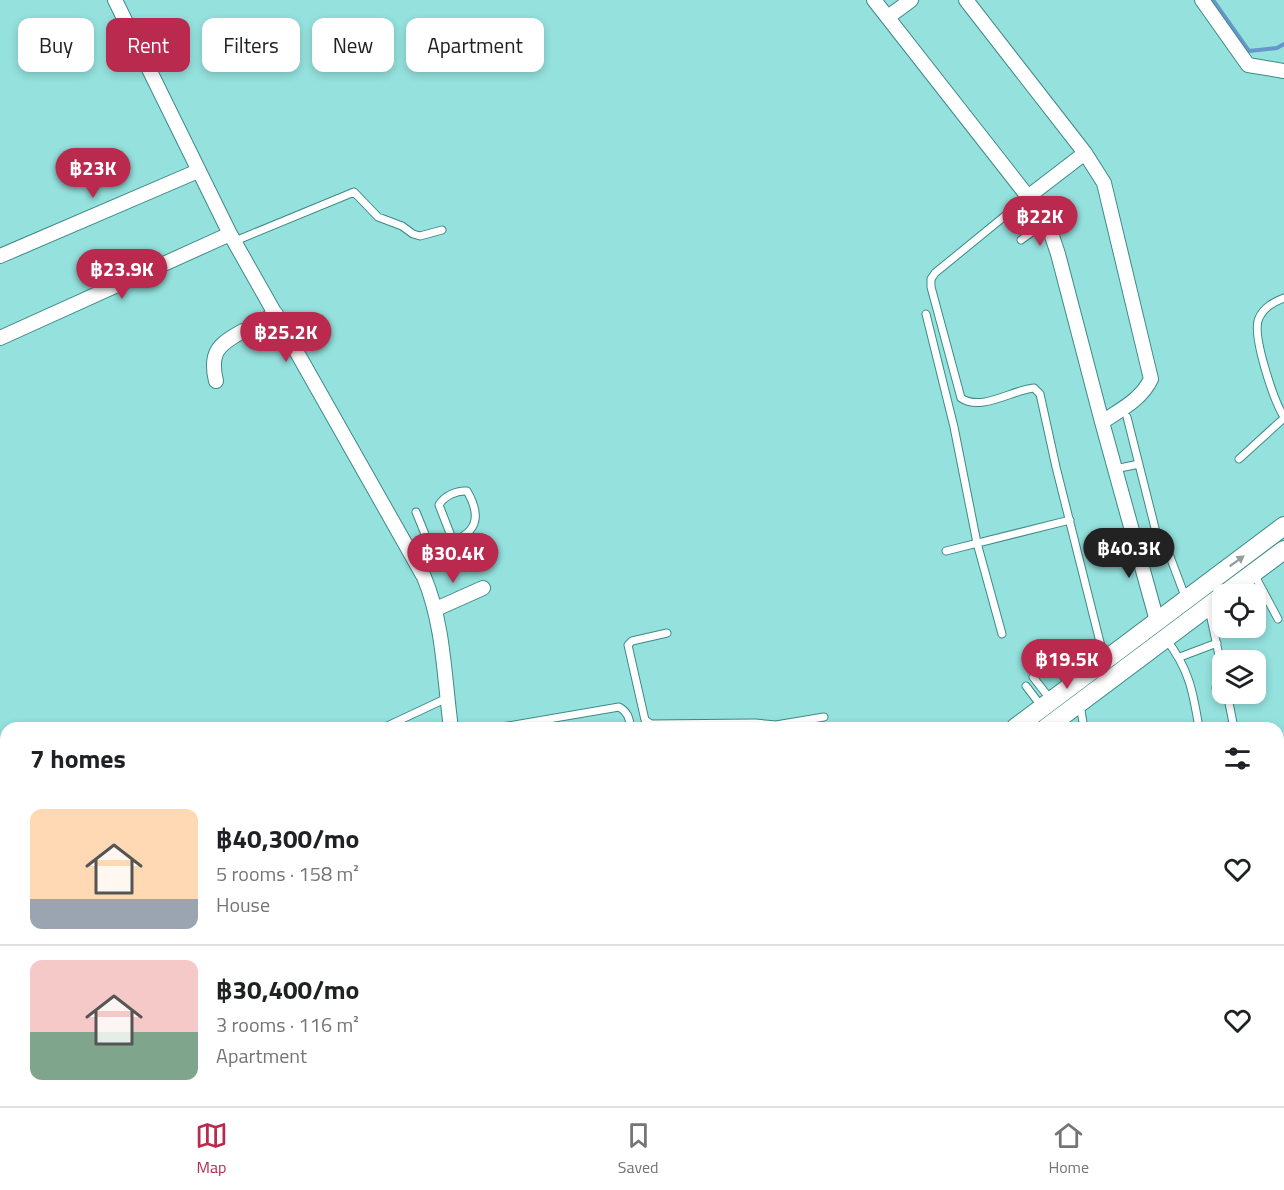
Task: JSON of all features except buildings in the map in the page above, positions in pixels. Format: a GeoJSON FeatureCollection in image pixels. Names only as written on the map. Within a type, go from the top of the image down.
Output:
{"type":"FeatureCollection","features":[{"type":"Feature","properties":{"kind":"main road"},"geometry":{"type":"LineString","coordinates":[[1023,722],[1284,526]]}},
{"type":"Feature","properties":{"kind":"main road"},"geometry":{"type":"LineString","coordinates":[[1238,584],[1284,550]]}},
{"type":"Feature","properties":{"kind":"main road"},"geometry":{"type":"LineString","coordinates":[[1054,722],[1212,604]]}},
{"type":"Feature","properties":{"kind":"street"},"geometry":{"type":"LineString","coordinates":[[115,0],[232,238],[414,556],[436,609],[450,722]]}},
{"type":"Feature","properties":{"kind":"street"},"geometry":{"type":"LineString","coordinates":[[875,0],[1047,221],[1058,254],[1157,621]]}},
{"type":"Feature","properties":{"kind":"street"},"geometry":{"type":"LineString","coordinates":[[888,17],[911,0]]}},
{"type":"Feature","properties":{"kind":"street"},"geometry":{"type":"LineString","coordinates":[[966,0],[1085,153],[1104,183],[1151,379],[1138,398],[1102,422]]}},
{"type":"Feature","properties":{"kind":"street"},"geometry":{"type":"LineString","coordinates":[[1202,0],[1248,65],[1284,71]]}},
{"type":"Feature","properties":{"kind":"street"},"geometry":{"type":"LineString","coordinates":[[1029,196],[1085,153]]}},
{"type":"Feature","properties":{"kind":"street"},"geometry":{"type":"LineString","coordinates":[[0,256],[198,171]]}},
{"type":"Feature","properties":{"kind":"street"},"geometry":{"type":"LineString","coordinates":[[0,338],[232,238]]}},
{"type":"Feature","properties":{"kind":"street"},"geometry":{"type":"LineString","coordinates":[[258,322],[276,314]]}},
{"type":"Feature","properties":{"kind":"street"},"geometry":{"type":"LineString","coordinates":[[216,381],[212,365],[215,354],[227,340],[243,331]]}},
{"type":"Feature","properties":{"kind":"street"},"geometry":{"type":"LineString","coordinates":[[436,609],[483,588]]}},
{"type":"Feature","properties":{"kind":"lane"},"geometry":{"type":"LineString","coordinates":[[232,238],[354,192],[378,217],[402,226],[413,234],[420,236],[442,230]]}},
{"type":"Feature","properties":{"kind":"lane"},"geometry":{"type":"LineString","coordinates":[[1029,196],[935,273],[931,279],[931,287],[961,398],[968,403],[985,402],[1023,389],[1034,388],[1040,394],[1104,660]]}},
{"type":"Feature","properties":{"kind":"lane"},"geometry":{"type":"LineString","coordinates":[[1021,240],[1047,221]]}},
{"type":"Feature","properties":{"kind":"lane"},"geometry":{"type":"LineString","coordinates":[[1239,459],[1284,417],[1275,400],[1256,333],[1258,318],[1265,309],[1272,302],[1284,298]]}},
{"type":"Feature","properties":{"kind":"lane"},"geometry":{"type":"LineString","coordinates":[[926,314],[954,427],[977,543],[1002,634]]}},
{"type":"Feature","properties":{"kind":"lane"},"geometry":{"type":"LineString","coordinates":[[1127,417],[1156,532],[1169,554],[1186,599]]}},
{"type":"Feature","properties":{"kind":"lane"},"geometry":{"type":"LineString","coordinates":[[1116,469],[1139,464]]}},
{"type":"Feature","properties":{"kind":"lane"},"geometry":{"type":"LineString","coordinates":[[414,556],[463,538],[471,531],[476,521],[476,514],[467,490],[444,498],[439,505],[453,541]]}},
{"type":"Feature","properties":{"kind":"lane"},"geometry":{"type":"LineString","coordinates":[[416,512],[431,549]]}},
{"type":"Feature","properties":{"kind":"lane"},"geometry":{"type":"LineString","coordinates":[[946,551],[1070,520]]}},
{"type":"Feature","properties":{"kind":"lane"},"geometry":{"type":"LineString","coordinates":[[1254,572],[1278,620]]}},
{"type":"Feature","properties":{"kind":"lane"},"geometry":{"type":"LineString","coordinates":[[649,722],[645,720],[628,645],[632,641],[667,633]]}},
{"type":"Feature","properties":{"kind":"lane"},"geometry":{"type":"LineString","coordinates":[[1217,638],[1218,650]]}},
{"type":"Feature","properties":{"kind":"lane"},"geometry":{"type":"LineString","coordinates":[[1166,639],[1180,657],[1197,694],[1199,722]]}},
{"type":"Feature","properties":{"kind":"lane"},"geometry":{"type":"LineString","coordinates":[[1180,657],[1217,643]]}},
{"type":"Feature","properties":{"kind":"lane"},"geometry":{"type":"LineString","coordinates":[[1052,662],[1070,685]]}},
{"type":"Feature","properties":{"kind":"lane"},"geometry":{"type":"LineString","coordinates":[[1033,676],[1047,704]]}},
{"type":"Feature","properties":{"kind":"lane"},"geometry":{"type":"LineString","coordinates":[[1026,686],[1047,704]]}},
{"type":"Feature","properties":{"kind":"lane"},"geometry":{"type":"LineString","coordinates":[[396,722],[447,698]]}},
{"type":"Feature","properties":{"kind":"lane"},"geometry":{"type":"LineString","coordinates":[[1079,703],[1083,722]]}},
{"type":"Feature","properties":{"kind":"lane"},"geometry":{"type":"LineString","coordinates":[[1229,704],[1233,722]]}},
{"type":"Feature","properties":{"kind":"lane"},"geometry":{"type":"LineString","coordinates":[[531,722],[619,707],[628,716],[630,722]]}},
{"type":"Feature","properties":{"kind":"lane"},"geometry":{"type":"LineString","coordinates":[[797,722],[824,717]]}},
{"type":"Feature","properties":{"kind":"waterway"},"geometry":{"type":"LineString","coordinates":[[1213,0],[1249,51],[1277,48],[1284,44]]}}]}
